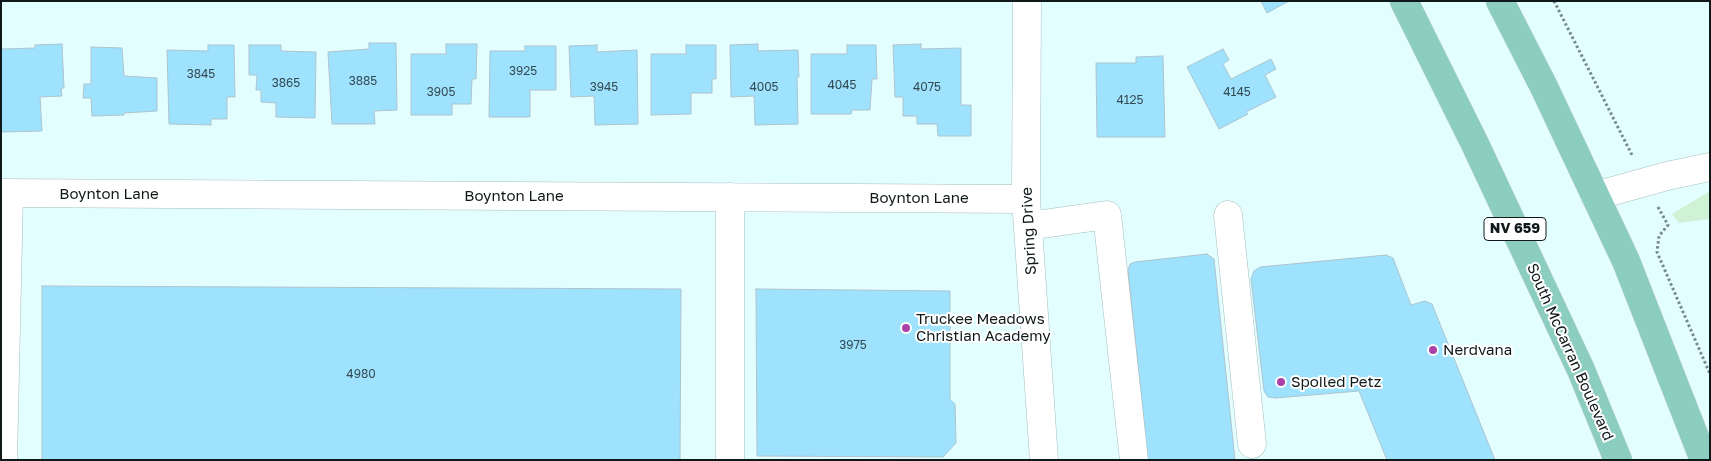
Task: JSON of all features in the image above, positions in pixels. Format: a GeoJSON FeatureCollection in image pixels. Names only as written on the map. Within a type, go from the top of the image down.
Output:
{"type":"FeatureCollection","features":[{"type":"Feature","properties":{"kind":"main road","name":"South McCarran Boulevard"},"geometry":{"type":"LineString","coordinates":[[1404,1],[1475,144],[1572,352],[1618,460]]}},
{"type":"Feature","properties":{"kind":"main road"},"geometry":{"type":"LineString","coordinates":[[1500,1],[1544,87],[1626,261],[1704,460]]}},
{"type":"Feature","properties":{"kind":"street","name":"Spring Drive"},"geometry":{"type":"LineString","coordinates":[[1027,1],[1026,199],[1044,460]]}},
{"type":"Feature","properties":{"kind":"street"},"geometry":{"type":"LineString","coordinates":[[1595,196],[1667,176],[1710,167]]}},
{"type":"Feature","properties":{"kind":"street","name":"Boynton Lane"},"geometry":{"type":"LineString","coordinates":[[5,194],[1026,199]]}},
{"type":"Feature","properties":{"kind":"street"},"geometry":{"type":"LineString","coordinates":[[4,460],[5,194]]}},
{"type":"Feature","properties":{"kind":"street"},"geometry":{"type":"LineString","coordinates":[[730,197],[730,460]]}},
{"type":"Feature","properties":{"kind":"street"},"geometry":{"type":"LineString","coordinates":[[1028,226],[1107,214],[1134,460]]}},
{"type":"Feature","properties":{"kind":"street"},"geometry":{"type":"LineString","coordinates":[[1228,215],[1252,444]]}},
{"type":"Feature","properties":{"kind":"green space"},"geometry":{"type":"Polygon","coordinates":[[[1710,191],[1710,219],[1679,223],[1672,214],[1710,191]]]}},
{"type":"Feature","properties":{"kind":"building"},"geometry":{"type":"Polygon","coordinates":[[[1261,1],[1289,1],[1267,13],[1261,1]]]}},
{"type":"Feature","properties":{"kind":"building"},"geometry":{"type":"Polygon","coordinates":[[[369,43],[396,43],[397,110],[374,111],[375,124],[332,124],[328,52],[369,49],[369,43]]]}},
{"type":"Feature","properties":{"kind":"building"},"geometry":{"type":"Polygon","coordinates":[[[62,44],[64,88],[61,88],[62,96],[40,97],[42,131],[1,132],[1,49],[35,48],[35,45],[62,44]]]}},
{"type":"Feature","properties":{"kind":"building"},"geometry":{"type":"Polygon","coordinates":[[[446,44],[477,44],[476,79],[472,79],[471,104],[452,104],[452,115],[411,115],[411,54],[446,54],[446,44]]]}},
{"type":"Feature","properties":{"kind":"building"},"geometry":{"type":"Polygon","coordinates":[[[758,44],[758,51],[798,50],[798,124],[755,125],[754,96],[731,97],[730,45],[758,44]]]}},
{"type":"Feature","properties":{"kind":"building"},"geometry":{"type":"Polygon","coordinates":[[[921,44],[921,49],[961,48],[961,105],[971,105],[971,136],[938,136],[937,124],[917,124],[917,116],[903,116],[903,97],[895,97],[893,45],[921,44]]]}},
{"type":"Feature","properties":{"kind":"building"},"geometry":{"type":"Polygon","coordinates":[[[208,45],[234,45],[235,97],[227,97],[227,119],[211,119],[211,125],[169,124],[167,50],[208,51],[208,45]]]}},
{"type":"Feature","properties":{"kind":"building"},"geometry":{"type":"Polygon","coordinates":[[[249,45],[281,45],[281,51],[316,52],[315,118],[276,117],[276,103],[261,102],[261,90],[256,90],[257,75],[249,75],[249,45]]]}},
{"type":"Feature","properties":{"kind":"building"},"geometry":{"type":"Polygon","coordinates":[[[597,45],[597,52],[637,50],[638,124],[595,125],[594,96],[571,97],[569,46],[597,45]]]}},
{"type":"Feature","properties":{"kind":"building"},"geometry":{"type":"Polygon","coordinates":[[[686,45],[716,45],[716,79],[712,79],[712,93],[691,93],[691,114],[651,115],[651,54],[686,54],[686,45]]]}},
{"type":"Feature","properties":{"kind":"building"},"geometry":{"type":"Polygon","coordinates":[[[847,45],[876,45],[877,79],[872,79],[870,110],[852,110],[851,114],[811,114],[811,54],[847,54],[847,45]]]}},
{"type":"Feature","properties":{"kind":"building"},"geometry":{"type":"Polygon","coordinates":[[[525,46],[556,46],[556,90],[530,90],[530,117],[489,117],[490,51],[525,51],[525,46]]]}},
{"type":"Feature","properties":{"kind":"building"},"geometry":{"type":"Polygon","coordinates":[[[91,47],[122,48],[124,76],[157,78],[157,111],[92,116],[91,98],[83,98],[84,84],[91,84],[91,47]]]}},
{"type":"Feature","properties":{"kind":"building"},"geometry":{"type":"Polygon","coordinates":[[[1223,49],[1229,60],[1223,64],[1231,79],[1271,59],[1276,69],[1265,75],[1276,97],[1246,112],[1248,114],[1219,129],[1187,67],[1223,49]]]}},
{"type":"Feature","properties":{"kind":"building"},"geometry":{"type":"Polygon","coordinates":[[[1163,56],[1165,137],[1097,137],[1096,63],[1136,63],[1136,57],[1163,56]]]}},
{"type":"Feature","properties":{"kind":"building"},"geometry":{"type":"Polygon","coordinates":[[[1207,254],[1214,259],[1235,460],[1148,460],[1128,270],[1130,264],[1135,262],[1207,254]]]}},
{"type":"Feature","properties":{"kind":"building"},"geometry":{"type":"Polygon","coordinates":[[[1386,255],[1393,258],[1411,305],[1425,301],[1432,304],[1495,460],[1387,460],[1359,391],[1276,398],[1268,397],[1264,391],[1251,279],[1254,271],[1260,267],[1386,255]]]}},
{"type":"Feature","properties":{"kind":"building"},"geometry":{"type":"Polygon","coordinates":[[[42,286],[681,289],[680,460],[42,460],[42,286]]]}},
{"type":"Feature","properties":{"kind":"building"},"geometry":{"type":"Polygon","coordinates":[[[756,289],[950,291],[950,399],[955,404],[956,443],[943,457],[757,456],[756,289]]]}},
{"type":"Feature","properties":{"kind":"place","name":"Truckee Meadows Christian Academy"},"geometry":{"type":"Point","coordinates":[906,328]}},
{"type":"Feature","properties":{"kind":"place","name":"Nerdvana"},"geometry":{"type":"Point","coordinates":[1433,350]}},
{"type":"Feature","properties":{"kind":"place","name":"Spoiled Petz"},"geometry":{"type":"Point","coordinates":[1281,382]}}]}
